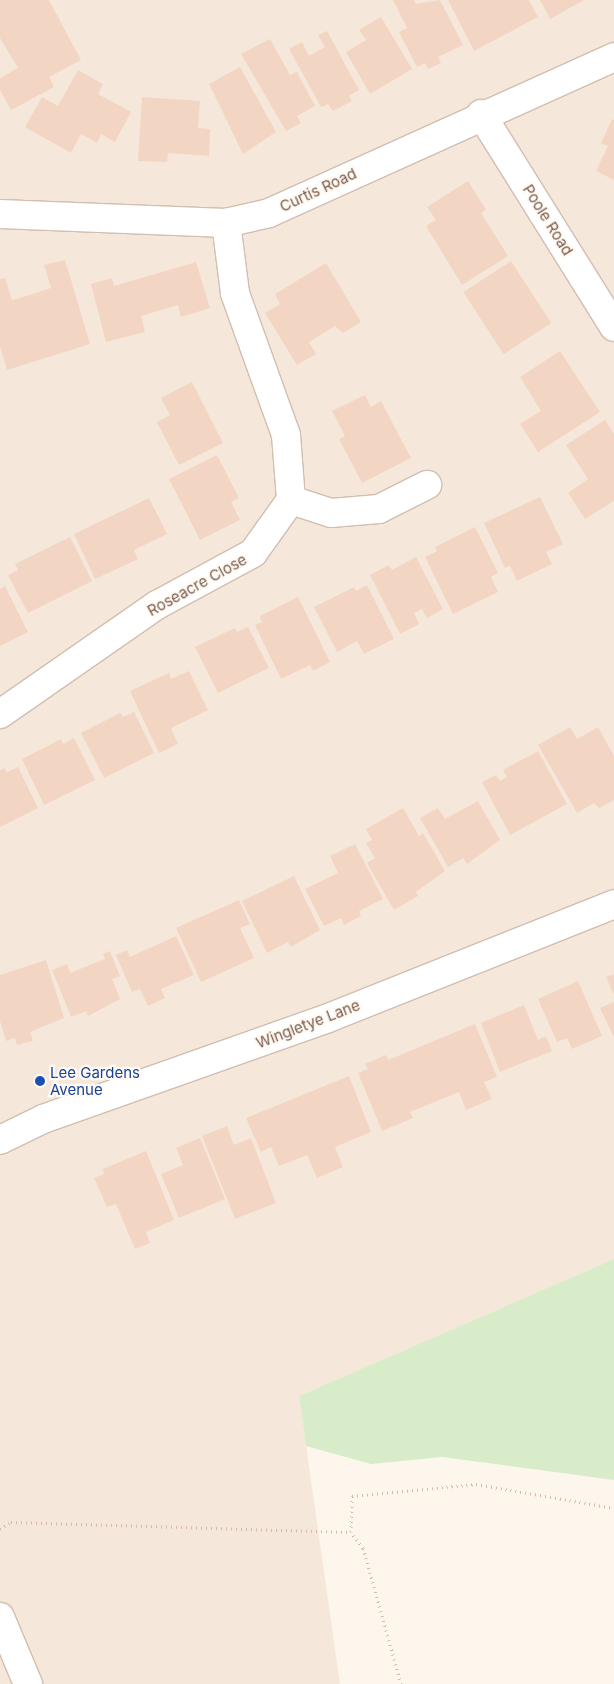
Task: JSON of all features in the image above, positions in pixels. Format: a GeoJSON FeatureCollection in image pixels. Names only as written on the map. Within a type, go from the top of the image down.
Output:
{"type":"FeatureCollection","features":[{"type":"Feature","properties":{"kind":"street","name":"Curtis Road"},"geometry":{"type":"LineString","coordinates":[[2,210],[226,223],[269,213],[481,114],[614,57]]}},
{"type":"Feature","properties":{"kind":"street","name":"Poole Road"},"geometry":{"type":"LineString","coordinates":[[481,114],[614,327]]}},
{"type":"Feature","properties":{"kind":"street"},"geometry":{"type":"LineString","coordinates":[[226,223],[235,293],[286,435],[291,500],[331,513],[380,509],[427,485]]}},
{"type":"Feature","properties":{"kind":"street","name":"Roseacre Close"},"geometry":{"type":"LineString","coordinates":[[0,714],[158,605],[253,553],[291,500]]}},
{"type":"Feature","properties":{"kind":"street","name":"Wingletye Lane"},"geometry":{"type":"LineString","coordinates":[[0,1140],[43,1119],[328,1018],[614,904]]}},
{"type":"Feature","properties":{"kind":"street"},"geometry":{"type":"LineString","coordinates":[[0,1618],[28,1684]]}},
{"type":"Feature","properties":{"kind":"path"},"geometry":{"type":"LineString","coordinates":[[401,1684],[363,1548],[351,1532],[352,1496],[476,1484],[614,1508]]}},
{"type":"Feature","properties":{"kind":"path"},"geometry":{"type":"LineString","coordinates":[[0,1529],[10,1522],[351,1532]]}},
{"type":"Feature","properties":{"kind":"shaded area"},"geometry":{"type":"Polygon","coordinates":[[[0,0],[614,0],[614,1259],[299,1396],[340,1684],[0,1684],[0,0]]]}},
{"type":"Feature","properties":{"kind":"green space"},"geometry":{"type":"Polygon","coordinates":[[[614,1259],[614,1480],[442,1457],[371,1464],[306,1446],[299,1396],[614,1259]]]}},
{"type":"Feature","properties":{"kind":"building"},"geometry":{"type":"Polygon","coordinates":[[[0,0],[49,0],[81,60],[49,77],[54,87],[11,110],[0,90],[0,78],[18,68],[0,38],[0,0]]]}},
{"type":"Feature","properties":{"kind":"building"},"geometry":{"type":"Polygon","coordinates":[[[393,0],[414,0],[416,4],[440,0],[463,45],[438,57],[441,63],[428,69],[425,63],[417,67],[399,32],[407,28],[393,0]]]}},
{"type":"Feature","properties":{"kind":"building"},"geometry":{"type":"Polygon","coordinates":[[[448,0],[529,0],[538,17],[474,51],[448,0]]]}},
{"type":"Feature","properties":{"kind":"building"},"geometry":{"type":"Polygon","coordinates":[[[540,0],[584,0],[550,19],[540,0]]]}},
{"type":"Feature","properties":{"kind":"building"},"geometry":{"type":"Polygon","coordinates":[[[381,17],[412,69],[370,94],[346,52],[366,40],[359,30],[381,17]]]}},
{"type":"Feature","properties":{"kind":"building"},"geometry":{"type":"Polygon","coordinates":[[[327,31],[359,90],[349,96],[352,101],[333,111],[328,104],[321,107],[289,49],[302,42],[309,56],[325,47],[318,35],[327,31]]]}},
{"type":"Feature","properties":{"kind":"building"},"geometry":{"type":"Polygon","coordinates":[[[270,39],[290,75],[297,72],[315,106],[297,116],[301,123],[286,131],[241,54],[270,39]]]}},
{"type":"Feature","properties":{"kind":"building"},"geometry":{"type":"Polygon","coordinates":[[[240,67],[276,132],[243,154],[209,84],[240,67]]]}},
{"type":"Feature","properties":{"kind":"building"},"geometry":{"type":"Polygon","coordinates":[[[78,70],[103,84],[98,94],[131,112],[115,142],[101,134],[97,143],[81,134],[71,153],[25,127],[42,97],[58,106],[78,70]]]}},
{"type":"Feature","properties":{"kind":"building"},"geometry":{"type":"Polygon","coordinates":[[[142,97],[200,101],[198,128],[210,129],[209,156],[168,153],[167,162],[138,161],[142,97]]]}},
{"type":"Feature","properties":{"kind":"building"},"geometry":{"type":"Polygon","coordinates":[[[612,119],[614,120],[614,180],[596,171],[608,146],[601,143],[612,119]]]}},
{"type":"Feature","properties":{"kind":"building"},"geometry":{"type":"Polygon","coordinates":[[[468,181],[486,210],[481,213],[508,256],[462,285],[426,226],[436,220],[427,207],[468,181]]]}},
{"type":"Feature","properties":{"kind":"building"},"geometry":{"type":"Polygon","coordinates":[[[65,260],[90,344],[7,370],[0,346],[0,279],[5,278],[12,300],[33,294],[51,288],[44,265],[65,260]]]}},
{"type":"Feature","properties":{"kind":"building"},"geometry":{"type":"Polygon","coordinates":[[[511,261],[551,323],[503,354],[463,292],[511,261]]]}},
{"type":"Feature","properties":{"kind":"building"},"geometry":{"type":"Polygon","coordinates":[[[196,262],[210,308],[181,317],[178,305],[141,316],[145,332],[106,342],[91,284],[112,278],[114,286],[196,262]]]}},
{"type":"Feature","properties":{"kind":"building"},"geometry":{"type":"Polygon","coordinates":[[[326,263],[361,322],[343,333],[335,326],[309,342],[316,354],[297,365],[265,313],[280,304],[275,294],[326,263]]]}},
{"type":"Feature","properties":{"kind":"building"},"geometry":{"type":"Polygon","coordinates":[[[560,351],[600,412],[538,452],[520,424],[541,411],[520,377],[560,351]]]}},
{"type":"Feature","properties":{"kind":"building"},"geometry":{"type":"Polygon","coordinates":[[[192,382],[223,443],[179,465],[157,422],[170,415],[161,398],[192,382]]]}},
{"type":"Feature","properties":{"kind":"building"},"geometry":{"type":"Polygon","coordinates":[[[365,395],[371,407],[381,401],[411,458],[362,483],[339,439],[345,436],[332,411],[365,395]]]}},
{"type":"Feature","properties":{"kind":"building"},"geometry":{"type":"Polygon","coordinates":[[[605,420],[614,434],[614,501],[585,519],[568,493],[588,479],[566,445],[605,420]]]}},
{"type":"Feature","properties":{"kind":"building"},"geometry":{"type":"Polygon","coordinates":[[[217,455],[239,498],[231,502],[240,520],[200,540],[169,479],[217,455]]]}},
{"type":"Feature","properties":{"kind":"building"},"geometry":{"type":"Polygon","coordinates":[[[540,497],[563,544],[546,552],[552,564],[517,581],[510,566],[505,568],[484,523],[540,497]]]}},
{"type":"Feature","properties":{"kind":"building"},"geometry":{"type":"Polygon","coordinates":[[[149,498],[167,534],[134,550],[138,559],[95,579],[74,534],[149,498]]]}},
{"type":"Feature","properties":{"kind":"building"},"geometry":{"type":"Polygon","coordinates":[[[475,527],[498,573],[491,577],[498,592],[453,614],[425,557],[437,551],[435,547],[475,527]]]}},
{"type":"Feature","properties":{"kind":"building"},"geometry":{"type":"Polygon","coordinates":[[[70,537],[92,581],[28,613],[8,575],[18,570],[15,564],[70,537]]]}},
{"type":"Feature","properties":{"kind":"building"},"geometry":{"type":"Polygon","coordinates":[[[416,557],[443,609],[427,618],[422,609],[414,613],[419,624],[400,634],[370,575],[389,565],[392,570],[416,557]]]}},
{"type":"Feature","properties":{"kind":"building"},"geometry":{"type":"Polygon","coordinates":[[[367,585],[394,639],[364,654],[357,641],[337,652],[314,607],[354,587],[356,591],[367,585]]]}},
{"type":"Feature","properties":{"kind":"building"},"geometry":{"type":"Polygon","coordinates":[[[5,586],[28,632],[0,646],[0,589],[5,586]]]}},
{"type":"Feature","properties":{"kind":"building"},"geometry":{"type":"Polygon","coordinates":[[[298,597],[330,662],[313,671],[310,665],[281,679],[255,625],[262,622],[260,616],[298,597]]]}},
{"type":"Feature","properties":{"kind":"building"},"geometry":{"type":"Polygon","coordinates":[[[248,627],[269,668],[218,693],[195,647],[235,628],[237,632],[248,627]]]}},
{"type":"Feature","properties":{"kind":"building"},"geometry":{"type":"Polygon","coordinates":[[[189,671],[208,710],[171,728],[178,744],[159,753],[130,691],[169,673],[171,679],[189,671]]]}},
{"type":"Feature","properties":{"kind":"building"},"geometry":{"type":"Polygon","coordinates":[[[134,712],[154,753],[104,778],[81,733],[120,713],[123,717],[134,712]]]}},
{"type":"Feature","properties":{"kind":"building"},"geometry":{"type":"Polygon","coordinates":[[[570,727],[577,739],[598,727],[614,756],[614,800],[599,808],[594,803],[577,813],[538,745],[570,727]]]}},
{"type":"Feature","properties":{"kind":"building"},"geometry":{"type":"Polygon","coordinates":[[[74,738],[95,780],[44,805],[22,759],[61,739],[63,744],[74,738]]]}},
{"type":"Feature","properties":{"kind":"building"},"geometry":{"type":"Polygon","coordinates":[[[538,751],[567,804],[510,835],[482,782],[496,775],[500,781],[507,777],[503,770],[538,751]]]}},
{"type":"Feature","properties":{"kind":"building"},"geometry":{"type":"Polygon","coordinates":[[[18,767],[38,808],[0,827],[0,770],[4,768],[7,772],[18,767]]]}},
{"type":"Feature","properties":{"kind":"building"},"geometry":{"type":"Polygon","coordinates":[[[478,801],[500,840],[467,864],[463,858],[448,867],[420,818],[438,808],[445,819],[478,801]]]}},
{"type":"Feature","properties":{"kind":"building"},"geometry":{"type":"Polygon","coordinates":[[[403,808],[419,836],[423,833],[445,871],[416,892],[418,896],[394,910],[367,863],[375,858],[366,843],[372,840],[366,829],[403,808]]]}},
{"type":"Feature","properties":{"kind":"building"},"geometry":{"type":"Polygon","coordinates":[[[355,844],[383,899],[359,911],[361,916],[344,925],[341,918],[324,926],[305,889],[338,873],[330,856],[355,844]]]}},
{"type":"Feature","properties":{"kind":"building"},"geometry":{"type":"Polygon","coordinates":[[[294,876],[320,930],[291,947],[288,942],[267,953],[242,901],[294,876]]]}},
{"type":"Feature","properties":{"kind":"building"},"geometry":{"type":"Polygon","coordinates":[[[239,900],[250,924],[240,928],[254,958],[201,982],[176,928],[239,900]]]}},
{"type":"Feature","properties":{"kind":"building"},"geometry":{"type":"Polygon","coordinates":[[[176,936],[194,975],[161,989],[165,998],[148,1006],[140,989],[132,992],[116,955],[127,950],[130,957],[176,936]]]}},
{"type":"Feature","properties":{"kind":"building"},"geometry":{"type":"Polygon","coordinates":[[[110,951],[120,976],[112,979],[120,999],[88,1016],[86,1011],[71,1017],[52,970],[67,964],[70,973],[105,959],[103,954],[110,951]]]}},
{"type":"Feature","properties":{"kind":"building"},"geometry":{"type":"Polygon","coordinates":[[[46,960],[64,1018],[30,1032],[33,1041],[17,1045],[15,1038],[6,1041],[0,1021],[0,975],[46,960]]]}},
{"type":"Feature","properties":{"kind":"building"},"geometry":{"type":"Polygon","coordinates":[[[614,974],[614,995],[606,977],[614,974]]]}},
{"type":"Feature","properties":{"kind":"building"},"geometry":{"type":"Polygon","coordinates":[[[578,981],[602,1036],[572,1049],[567,1038],[557,1042],[538,999],[578,981]]]}},
{"type":"Feature","properties":{"kind":"building"},"geometry":{"type":"Polygon","coordinates":[[[614,1002],[614,1037],[600,1008],[614,1002]]]}},
{"type":"Feature","properties":{"kind":"building"},"geometry":{"type":"Polygon","coordinates":[[[524,1005],[538,1040],[546,1036],[552,1051],[500,1072],[481,1023],[524,1005]]]}},
{"type":"Feature","properties":{"kind":"building"},"geometry":{"type":"Polygon","coordinates":[[[475,1024],[497,1077],[484,1082],[492,1099],[466,1110],[459,1092],[410,1112],[413,1118],[382,1131],[358,1073],[368,1069],[365,1064],[386,1055],[388,1060],[475,1024]]]}},
{"type":"Feature","properties":{"kind":"building"},"geometry":{"type":"Polygon","coordinates":[[[349,1076],[371,1132],[335,1147],[343,1167],[317,1178],[307,1155],[279,1166],[271,1147],[261,1152],[246,1118],[349,1076]]]}},
{"type":"Feature","properties":{"kind":"building"},"geometry":{"type":"Polygon","coordinates":[[[227,1126],[234,1145],[251,1138],[276,1203],[235,1219],[202,1136],[227,1126]]]}},
{"type":"Feature","properties":{"kind":"building"},"geometry":{"type":"Polygon","coordinates":[[[200,1138],[225,1199],[179,1218],[161,1174],[183,1165],[176,1148],[200,1138]]]}},
{"type":"Feature","properties":{"kind":"building"},"geometry":{"type":"Polygon","coordinates":[[[146,1151],[174,1220],[146,1232],[150,1243],[135,1249],[116,1204],[107,1207],[94,1178],[104,1174],[103,1169],[146,1151]]]}},
{"type":"Feature","properties":{"kind":"place","name":"Lee Gardens Avenue"},"geometry":{"type":"Point","coordinates":[40,1081]}}]}
